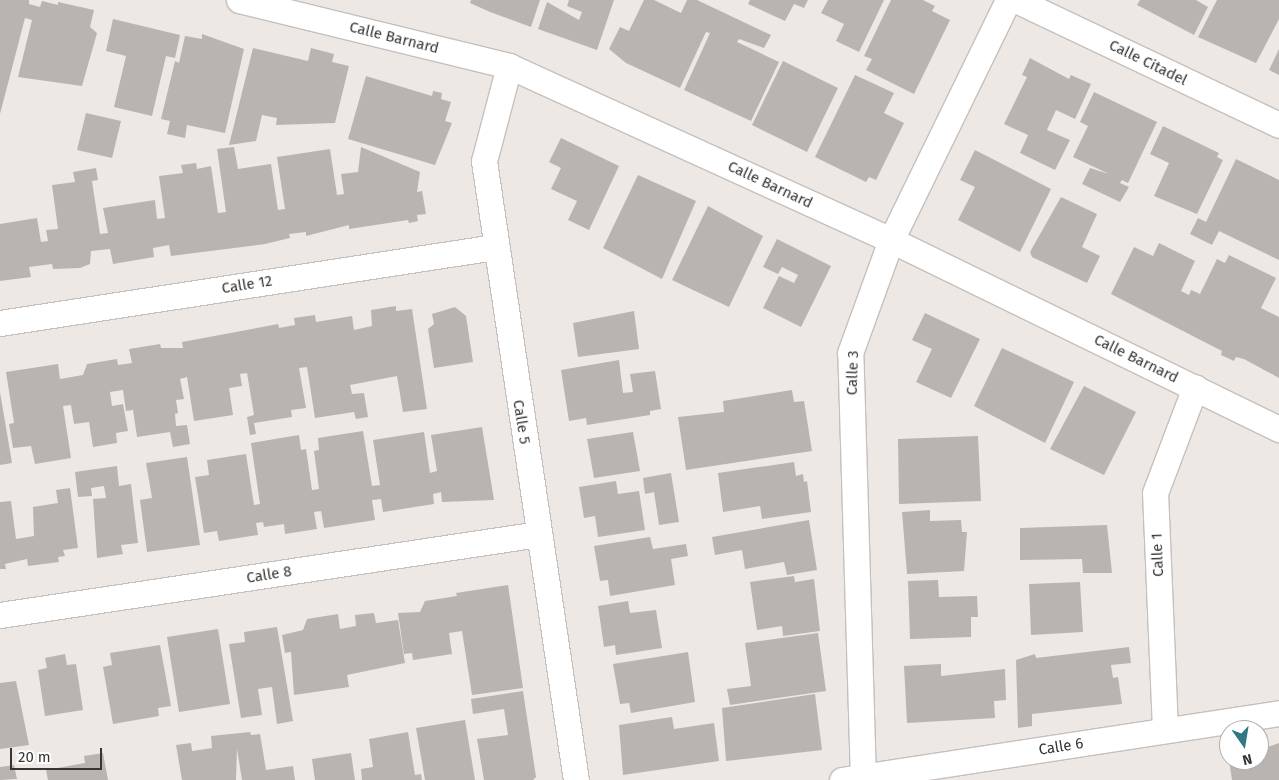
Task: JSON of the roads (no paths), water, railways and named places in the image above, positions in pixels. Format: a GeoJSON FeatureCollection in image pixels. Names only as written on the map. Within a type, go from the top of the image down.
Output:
{"type":"FeatureCollection","features":[{"type":"Feature","properties":{"kind":"street","name":"Calle Barnard"},"geometry":{"type":"LineString","coordinates":[[239,0],[509,66],[891,240],[1279,429]]}},
{"type":"Feature","properties":{"kind":"street","name":"Calle 3"},"geometry":{"type":"LineString","coordinates":[[856,779],[850,353],[891,240],[1008,0]]}},
{"type":"Feature","properties":{"kind":"street","name":"Calle Citadel"},"geometry":{"type":"LineString","coordinates":[[1016,0],[1279,126]]}},
{"type":"Feature","properties":{"kind":"street","name":"Calle 5"},"geometry":{"type":"LineString","coordinates":[[509,66],[484,161],[495,246],[576,780]]}},
{"type":"Feature","properties":{"kind":"street","name":"Calle 12"},"geometry":{"type":"LineString","coordinates":[[0,323],[495,246]]}},
{"type":"Feature","properties":{"kind":"street","name":"Calle 1"},"geometry":{"type":"LineString","coordinates":[[1165,730],[1155,493],[1195,388]]}},
{"type":"Feature","properties":{"kind":"street","name":"Calle 8"},"geometry":{"type":"LineString","coordinates":[[0,615],[539,534]]}},
{"type":"Feature","properties":{"kind":"street","name":"Calle 6"},"geometry":{"type":"LineString","coordinates":[[856,779],[1279,713]]}}]}
